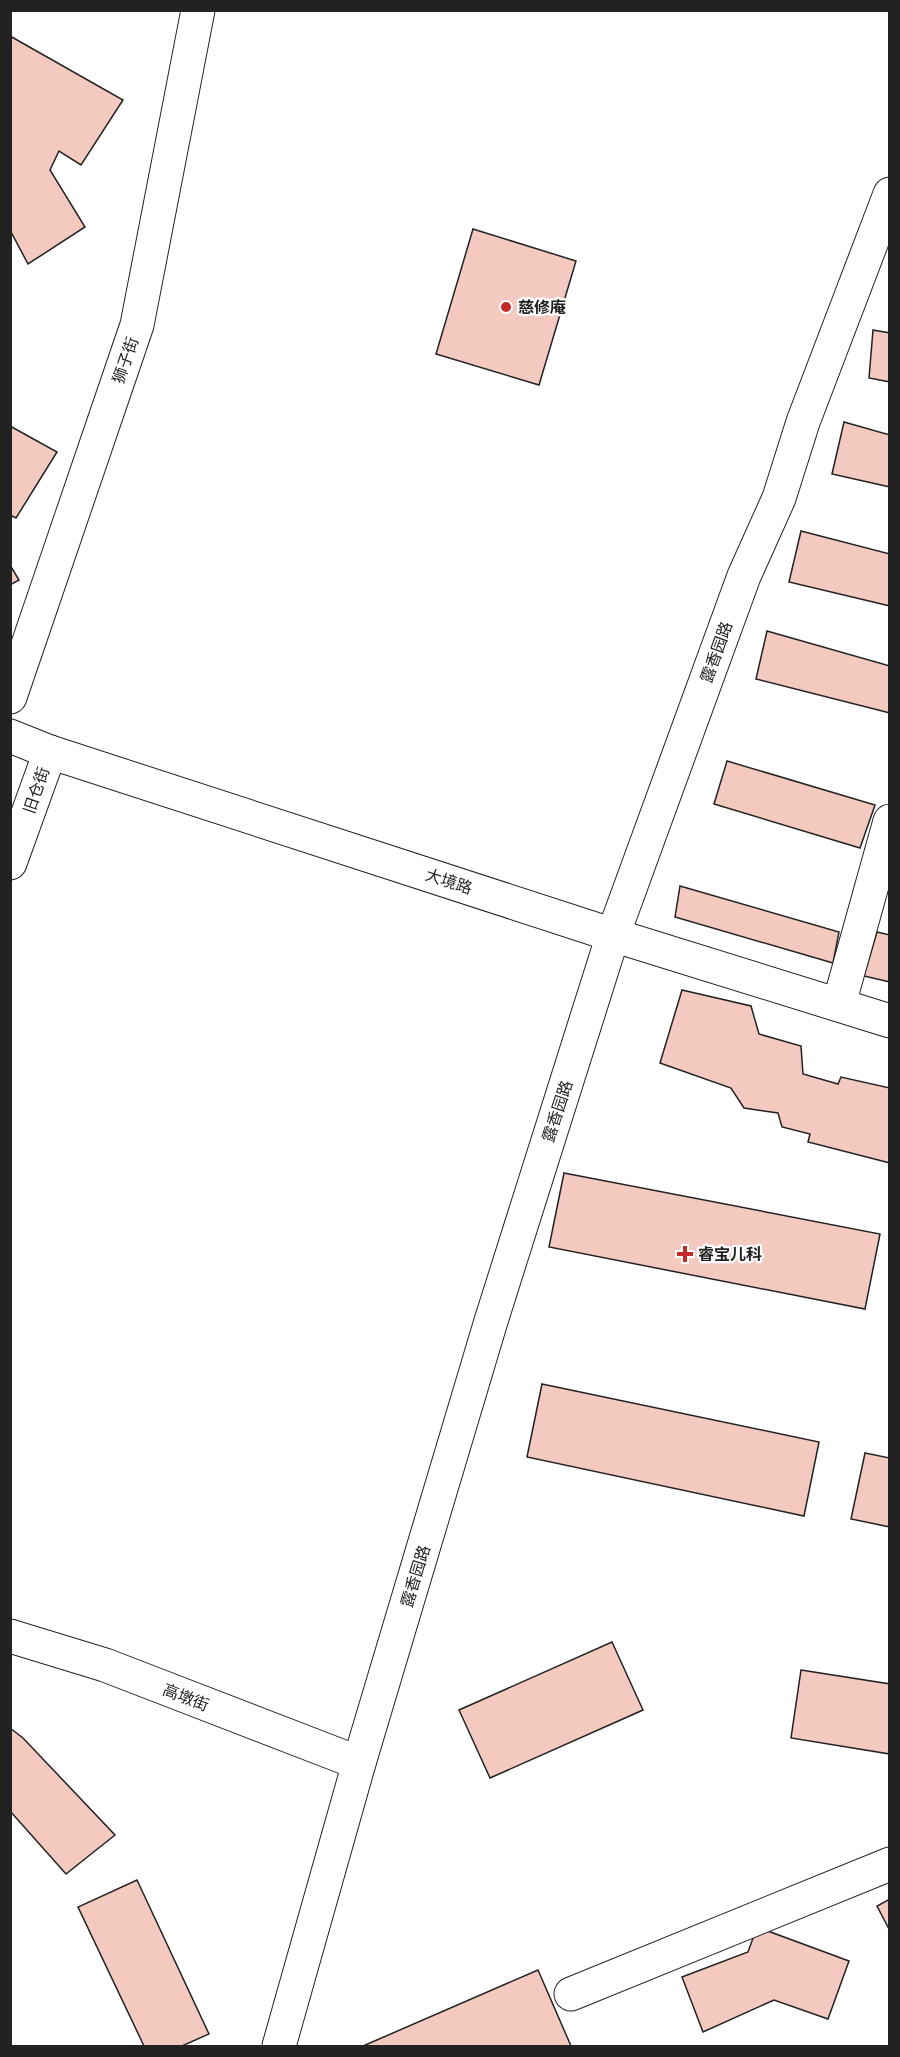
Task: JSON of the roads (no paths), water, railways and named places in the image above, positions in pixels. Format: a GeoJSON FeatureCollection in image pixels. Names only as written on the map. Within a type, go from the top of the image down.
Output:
{"type":"FeatureCollection","features":[{"type":"Feature","properties":{"kind":"street"},"geometry":{"type":"LineString","coordinates":[[181,10],[203,10]]}},
{"type":"Feature","properties":{"kind":"street","name":"狮子街"},"geometry":{"type":"LineString","coordinates":[[10,697],[137,325],[197,11]]}},
{"type":"Feature","properties":{"kind":"street","name":"露香园路"},"geometry":{"type":"LineString","coordinates":[[279,2046],[359,1763],[487,1333],[613,935],[744,576],[779,498],[803,422],[890,194]]}},
{"type":"Feature","properties":{"kind":"street","name":"大境路"},"geometry":{"type":"LineString","coordinates":[[10,736],[50,752],[613,935],[890,1021]]}},
{"type":"Feature","properties":{"kind":"street","name":"旧仓街"},"geometry":{"type":"LineString","coordinates":[[10,862],[50,752]]}},
{"type":"Feature","properties":{"kind":"street"},"geometry":{"type":"LineString","coordinates":[[839,1005],[890,821]]}},
{"type":"Feature","properties":{"kind":"street","name":"高墩街"},"geometry":{"type":"LineString","coordinates":[[10,1636],[105,1665],[359,1763]]}},
{"type":"Feature","properties":{"kind":"street"},"geometry":{"type":"LineString","coordinates":[[571,1994],[890,1864]]}},
{"type":"Feature","properties":{"kind":"place","name":"慈修庵"},"geometry":{"type":"Point","coordinates":[506,307]}},
{"type":"Feature","properties":{"kind":"place","name":"睿宝儿科"},"geometry":{"type":"Point","coordinates":[685,1254]}}]}
